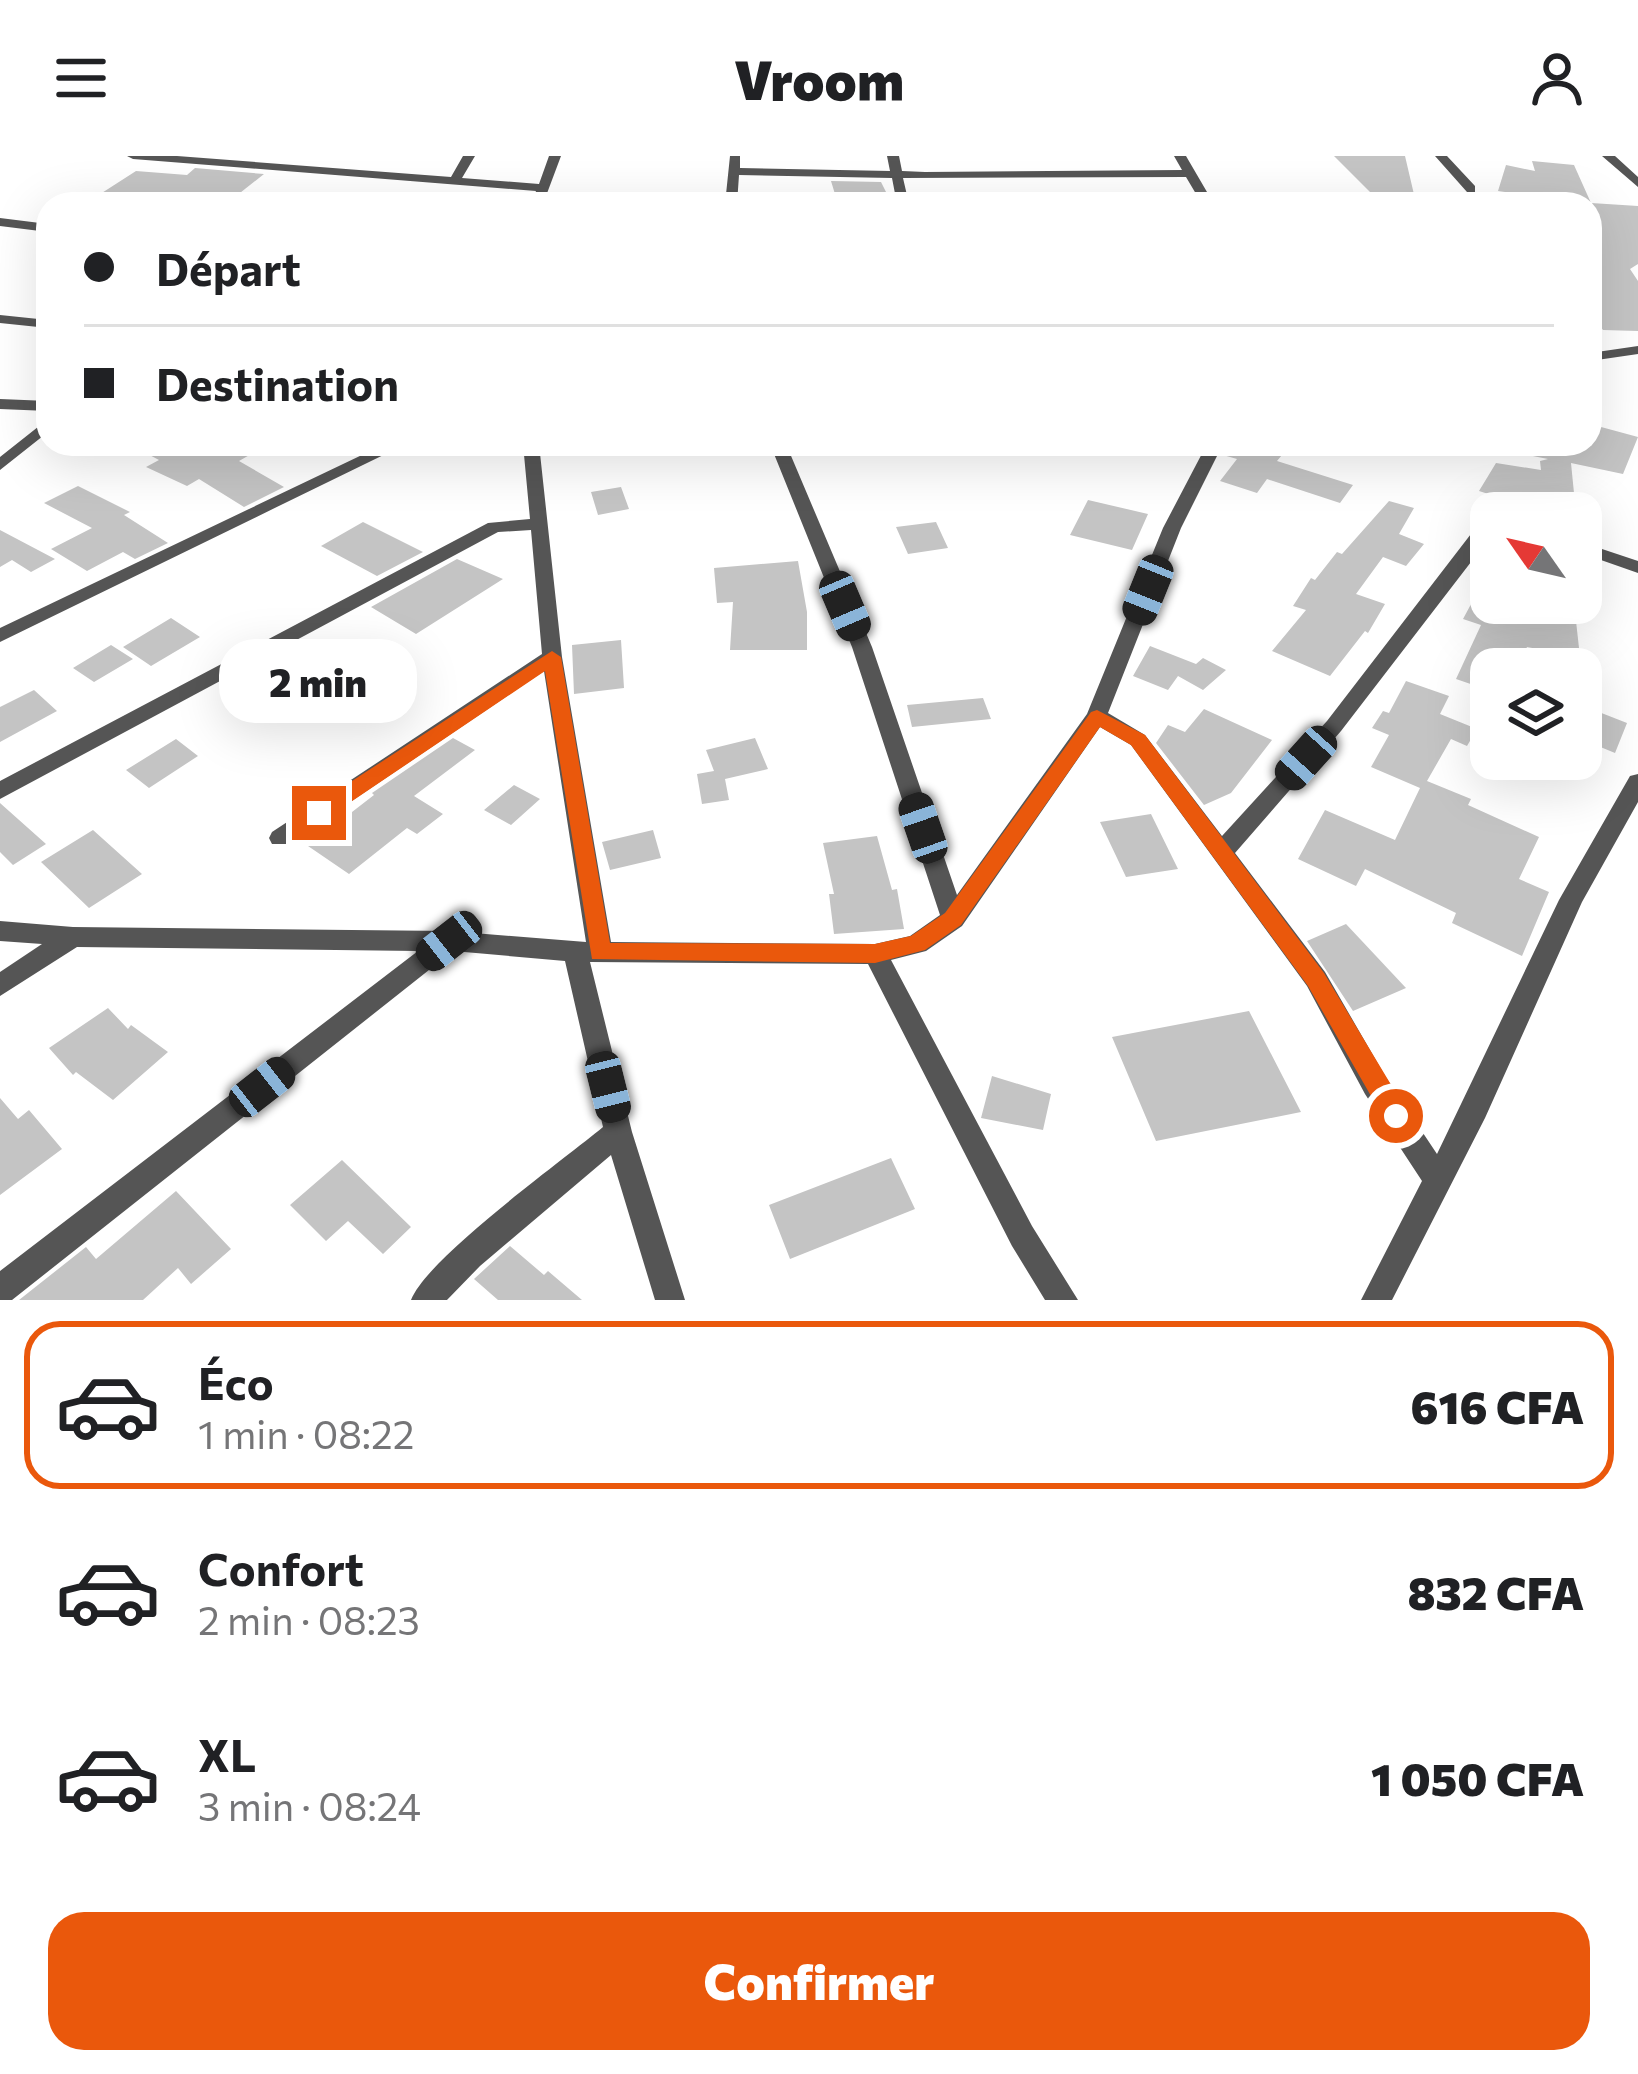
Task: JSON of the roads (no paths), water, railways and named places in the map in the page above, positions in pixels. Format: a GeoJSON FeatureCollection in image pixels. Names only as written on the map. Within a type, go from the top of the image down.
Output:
{"type":"FeatureCollection","features":[{"type":"Feature","properties":{"kind":"street"},"geometry":{"type":"LineString","coordinates":[[133,156],[543,188]]}},
{"type":"Feature","properties":{"kind":"street"},"geometry":{"type":"LineString","coordinates":[[301,169],[313,156]]}},
{"type":"Feature","properties":{"kind":"street"},"geometry":{"type":"LineString","coordinates":[[455,181],[470,156]]}},
{"type":"Feature","properties":{"kind":"street"},"geometry":{"type":"LineString","coordinates":[[542,192],[555,156]]}},
{"type":"Feature","properties":{"kind":"street"},"geometry":{"type":"LineString","coordinates":[[892,156],[902,192]]}},
{"type":"Feature","properties":{"kind":"street"},"geometry":{"type":"LineString","coordinates":[[1180,156],[1201,192]]}},
{"type":"Feature","properties":{"kind":"street"},"geometry":{"type":"LineString","coordinates":[[1441,156],[1471,189]]}},
{"type":"Feature","properties":{"kind":"street"},"geometry":{"type":"LineString","coordinates":[[1608,156],[1638,183]]}},
{"type":"Feature","properties":{"kind":"street"},"geometry":{"type":"LineString","coordinates":[[735,163],[899,172],[1189,173]]}},
{"type":"Feature","properties":{"kind":"street"},"geometry":{"type":"LineString","coordinates":[[0,222],[36,226]]}},
{"type":"Feature","properties":{"kind":"street"},"geometry":{"type":"LineString","coordinates":[[0,319],[36,323]]}},
{"type":"Feature","properties":{"kind":"street"},"geometry":{"type":"LineString","coordinates":[[1602,354],[1638,350]]}},
{"type":"Feature","properties":{"kind":"street"},"geometry":{"type":"LineString","coordinates":[[0,404],[36,406]]}},
{"type":"Feature","properties":{"kind":"street"},"geometry":{"type":"LineString","coordinates":[[0,465],[36,434]]}},
{"type":"Feature","properties":{"kind":"street"},"geometry":{"type":"LineString","coordinates":[[0,636],[373,456]]}},
{"type":"Feature","properties":{"kind":"street"},"geometry":{"type":"LineString","coordinates":[[532,456],[587,952],[619,1132],[670,1300]]}},
{"type":"Feature","properties":{"kind":"street"},"geometry":{"type":"LineString","coordinates":[[783,456],[862,646],[953,919]]}},
{"type":"Feature","properties":{"kind":"street"},"geometry":{"type":"LineString","coordinates":[[0,931],[73,937],[449,941],[587,952],[875,954],[917,944],[953,919],[1097,716],[1172,528],[1209,456]]}},
{"type":"Feature","properties":{"kind":"street"},"geometry":{"type":"LineString","coordinates":[[0,791],[494,527],[536,524]]}},
{"type":"Feature","properties":{"kind":"street"},"geometry":{"type":"LineString","coordinates":[[1221,853],[1334,726],[1470,547]]}},
{"type":"Feature","properties":{"kind":"street"},"geometry":{"type":"LineString","coordinates":[[1602,554],[1638,567]]}},
{"type":"Feature","properties":{"kind":"street"},"geometry":{"type":"LineString","coordinates":[[280,838],[552,657]]}},
{"type":"Feature","properties":{"kind":"street"},"geometry":{"type":"LineString","coordinates":[[1097,716],[1138,740],[1331,1003],[1375,1085],[1436,1177]]}},
{"type":"Feature","properties":{"kind":"street"},"geometry":{"type":"LineString","coordinates":[[1376,1300],[1475,1109],[1571,900],[1638,782]]}},
{"type":"Feature","properties":{"kind":"street"},"geometry":{"type":"LineString","coordinates":[[0,986],[73,937]]}},
{"type":"Feature","properties":{"kind":"street"},"geometry":{"type":"LineString","coordinates":[[0,1290],[449,941]]}},
{"type":"Feature","properties":{"kind":"street"},"geometry":{"type":"LineString","coordinates":[[875,954],[1022,1235],[1063,1300]]}},
{"type":"Feature","properties":{"kind":"street"},"geometry":{"type":"LineString","coordinates":[[426,1300],[469,1256],[619,1132]]}}]}
